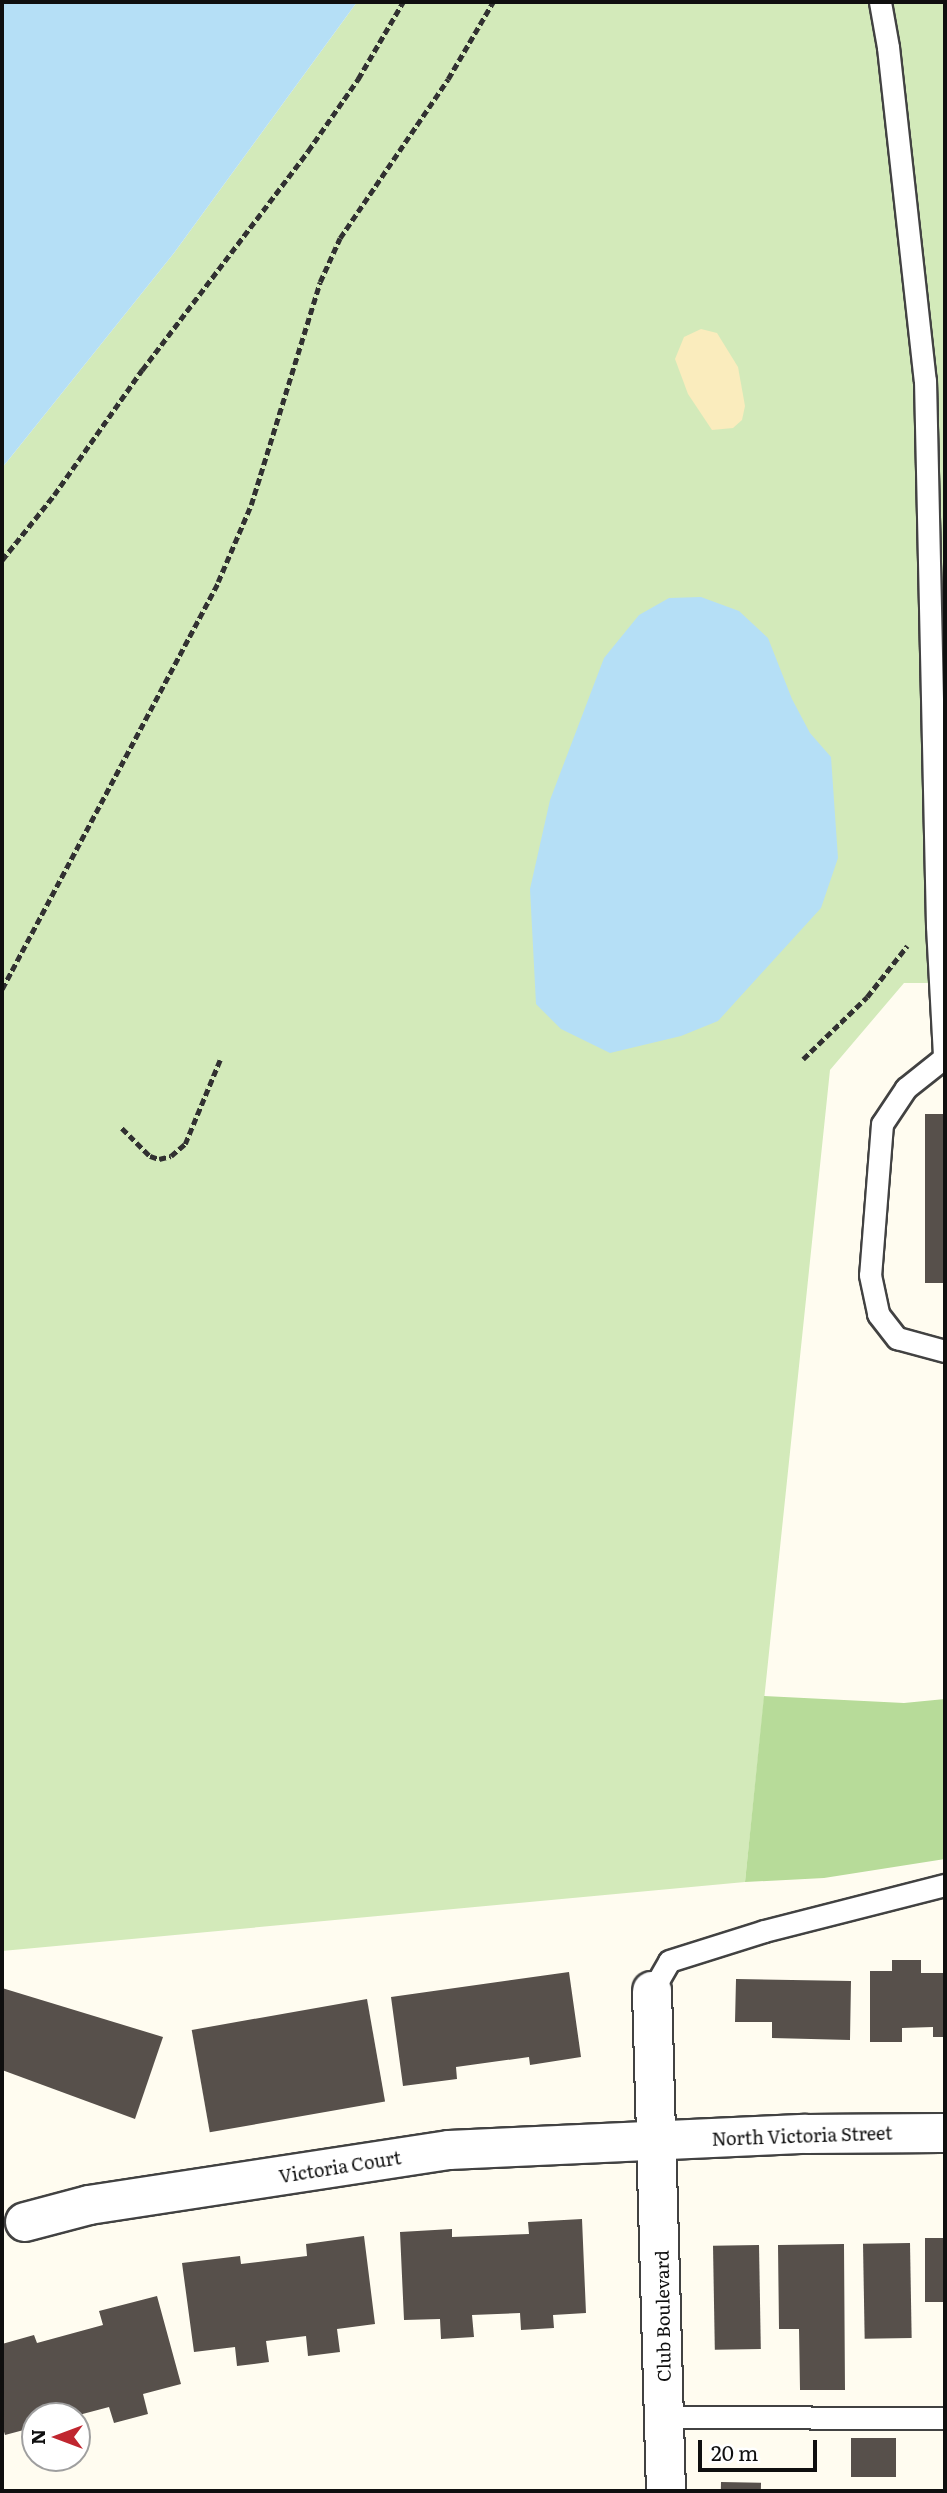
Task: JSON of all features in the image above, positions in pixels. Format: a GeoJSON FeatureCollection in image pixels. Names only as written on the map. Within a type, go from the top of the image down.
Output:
{"type":"FeatureCollection","features":[{"type":"Feature","properties":{"kind":"street","name":"Club Boulevard"},"geometry":{"type":"LineString","coordinates":[[652,1991],[666,2491]]}},
{"type":"Feature","properties":{"kind":"street","name":"North Victoria Street"},"geometry":{"type":"LineString","coordinates":[[658,2141],[806,2134],[945,2133]]}},
{"type":"Feature","properties":{"kind":"street","name":"Victoria Court"},"geometry":{"type":"LineString","coordinates":[[25,2222],[89,2205],[449,2150],[658,2141]]}},
{"type":"Feature","properties":{"kind":"lane"},"geometry":{"type":"LineString","coordinates":[[880,2],[888,47],[925,380],[937,926],[945,1057],[906,1088],[882,1124],[870,1275],[878,1314],[897,1338],[945,1352]]}},
{"type":"Feature","properties":{"kind":"lane"},"geometry":{"type":"LineString","coordinates":[[652,1991],[669,1961],[764,1931],[945,1885]]}},
{"type":"Feature","properties":{"kind":"lane"},"geometry":{"type":"LineString","coordinates":[[665,2417],[945,2417]]}},
{"type":"Feature","properties":{"kind":"path"},"geometry":{"type":"LineString","coordinates":[[2,560],[54,495],[142,370],[315,140],[358,79],[403,2]]}},
{"type":"Feature","properties":{"kind":"path"},"geometry":{"type":"LineString","coordinates":[[2,989],[218,582],[251,505],[320,282],[340,237],[448,79],[493,2]]}},
{"type":"Feature","properties":{"kind":"path"},"geometry":{"type":"LineString","coordinates":[[803,1059],[867,997],[914,937]]}},
{"type":"Feature","properties":{"kind":"path"},"geometry":{"type":"LineString","coordinates":[[122,1128],[150,1156],[159,1159],[171,1156],[185,1144],[220,1060]]}},
{"type":"Feature","properties":{"kind":"green space"},"geometry":{"type":"Polygon","coordinates":[[[357,2],[945,2],[945,983],[904,983],[830,1070],[745,1882],[2,1951],[2,468],[174,253],[357,2]]]}},
{"type":"Feature","properties":{"kind":"green space"},"geometry":{"type":"Polygon","coordinates":[[[764,1696],[904,1703],[945,1699],[945,1859],[824,1878],[745,1882],[764,1696]]]}},
{"type":"Feature","properties":{"kind":"sand"},"geometry":{"type":"Polygon","coordinates":[[[701,329],[717,333],[738,367],[745,406],[742,420],[733,428],[712,430],[688,394],[675,359],[684,337],[701,329]]]}},
{"type":"Feature","properties":{"kind":"water"},"geometry":{"type":"Polygon","coordinates":[[[2,2],[357,2],[174,253],[2,468],[2,2]]]}},
{"type":"Feature","properties":{"kind":"water"},"geometry":{"type":"Polygon","coordinates":[[[701,597],[739,611],[768,638],[792,699],[810,733],[831,757],[838,858],[821,908],[718,1021],[681,1036],[610,1053],[561,1029],[536,1004],[530,889],[550,800],[604,658],[639,615],[669,598],[701,597]]]}},
{"type":"Feature","properties":{"kind":"building"},"geometry":{"type":"Polygon","coordinates":[[[925,1114],[945,1114],[945,1283],[925,1283],[925,1114]]]}},
{"type":"Feature","properties":{"kind":"building"},"geometry":{"type":"Polygon","coordinates":[[[892,1960],[921,1960],[921,1973],[945,1973],[945,2037],[933,2037],[933,2027],[902,2028],[902,2042],[870,2042],[870,1971],[892,1971],[892,1960]]]}},
{"type":"Feature","properties":{"kind":"building"},"geometry":{"type":"Polygon","coordinates":[[[569,1972],[581,2057],[530,2065],[529,2057],[456,2067],[457,2079],[403,2086],[391,1997],[569,1972]]]}},
{"type":"Feature","properties":{"kind":"building"},"geometry":{"type":"Polygon","coordinates":[[[736,1979],[851,1981],[850,2040],[772,2038],[772,2022],[735,2022],[736,1979]]]}},
{"type":"Feature","properties":{"kind":"building"},"geometry":{"type":"Polygon","coordinates":[[[2,1988],[163,2037],[135,2119],[2,2070],[2,1988]]]}},
{"type":"Feature","properties":{"kind":"building"},"geometry":{"type":"Polygon","coordinates":[[[367,1999],[385,2101],[210,2132],[192,2030],[367,1999]]]}},
{"type":"Feature","properties":{"kind":"building"},"geometry":{"type":"Polygon","coordinates":[[[582,2219],[586,2313],[553,2315],[554,2328],[521,2330],[520,2313],[472,2315],[474,2337],[441,2339],[440,2319],[404,2320],[400,2232],[452,2229],[452,2237],[529,2234],[528,2222],[582,2219]]]}},
{"type":"Feature","properties":{"kind":"building"},"geometry":{"type":"Polygon","coordinates":[[[364,2236],[375,2324],[337,2329],[340,2352],[308,2356],[306,2336],[266,2341],[269,2362],[237,2366],[235,2347],[194,2352],[182,2263],[240,2256],[241,2264],[307,2256],[306,2244],[364,2236]]]}},
{"type":"Feature","properties":{"kind":"building"},"geometry":{"type":"Polygon","coordinates":[[[925,2238],[945,2238],[945,2302],[925,2302],[925,2238]]]}},
{"type":"Feature","properties":{"kind":"building"},"geometry":{"type":"Polygon","coordinates":[[[910,2243],[912,2338],[865,2339],[863,2244],[910,2243]]]}},
{"type":"Feature","properties":{"kind":"building"},"geometry":{"type":"Polygon","coordinates":[[[844,2244],[845,2390],[800,2390],[799,2329],[779,2329],[778,2245],[844,2244]]]}},
{"type":"Feature","properties":{"kind":"building"},"geometry":{"type":"Polygon","coordinates":[[[759,2245],[761,2349],[715,2350],[713,2246],[759,2245]]]}},
{"type":"Feature","properties":{"kind":"building"},"geometry":{"type":"Polygon","coordinates":[[[157,2296],[181,2384],[143,2394],[148,2414],[114,2423],[109,2407],[91,2412],[91,2402],[21,2402],[21,2431],[5,2435],[2,2425],[2,2344],[34,2335],[37,2343],[103,2325],[99,2311],[157,2296]]]}},
{"type":"Feature","properties":{"kind":"building"},"geometry":{"type":"Polygon","coordinates":[[[851,2438],[896,2438],[896,2477],[851,2477],[851,2438]]]}},
{"type":"Feature","properties":{"kind":"building"},"geometry":{"type":"Polygon","coordinates":[[[721,2482],[761,2483],[761,2491],[721,2491],[721,2482]]]}}]}
